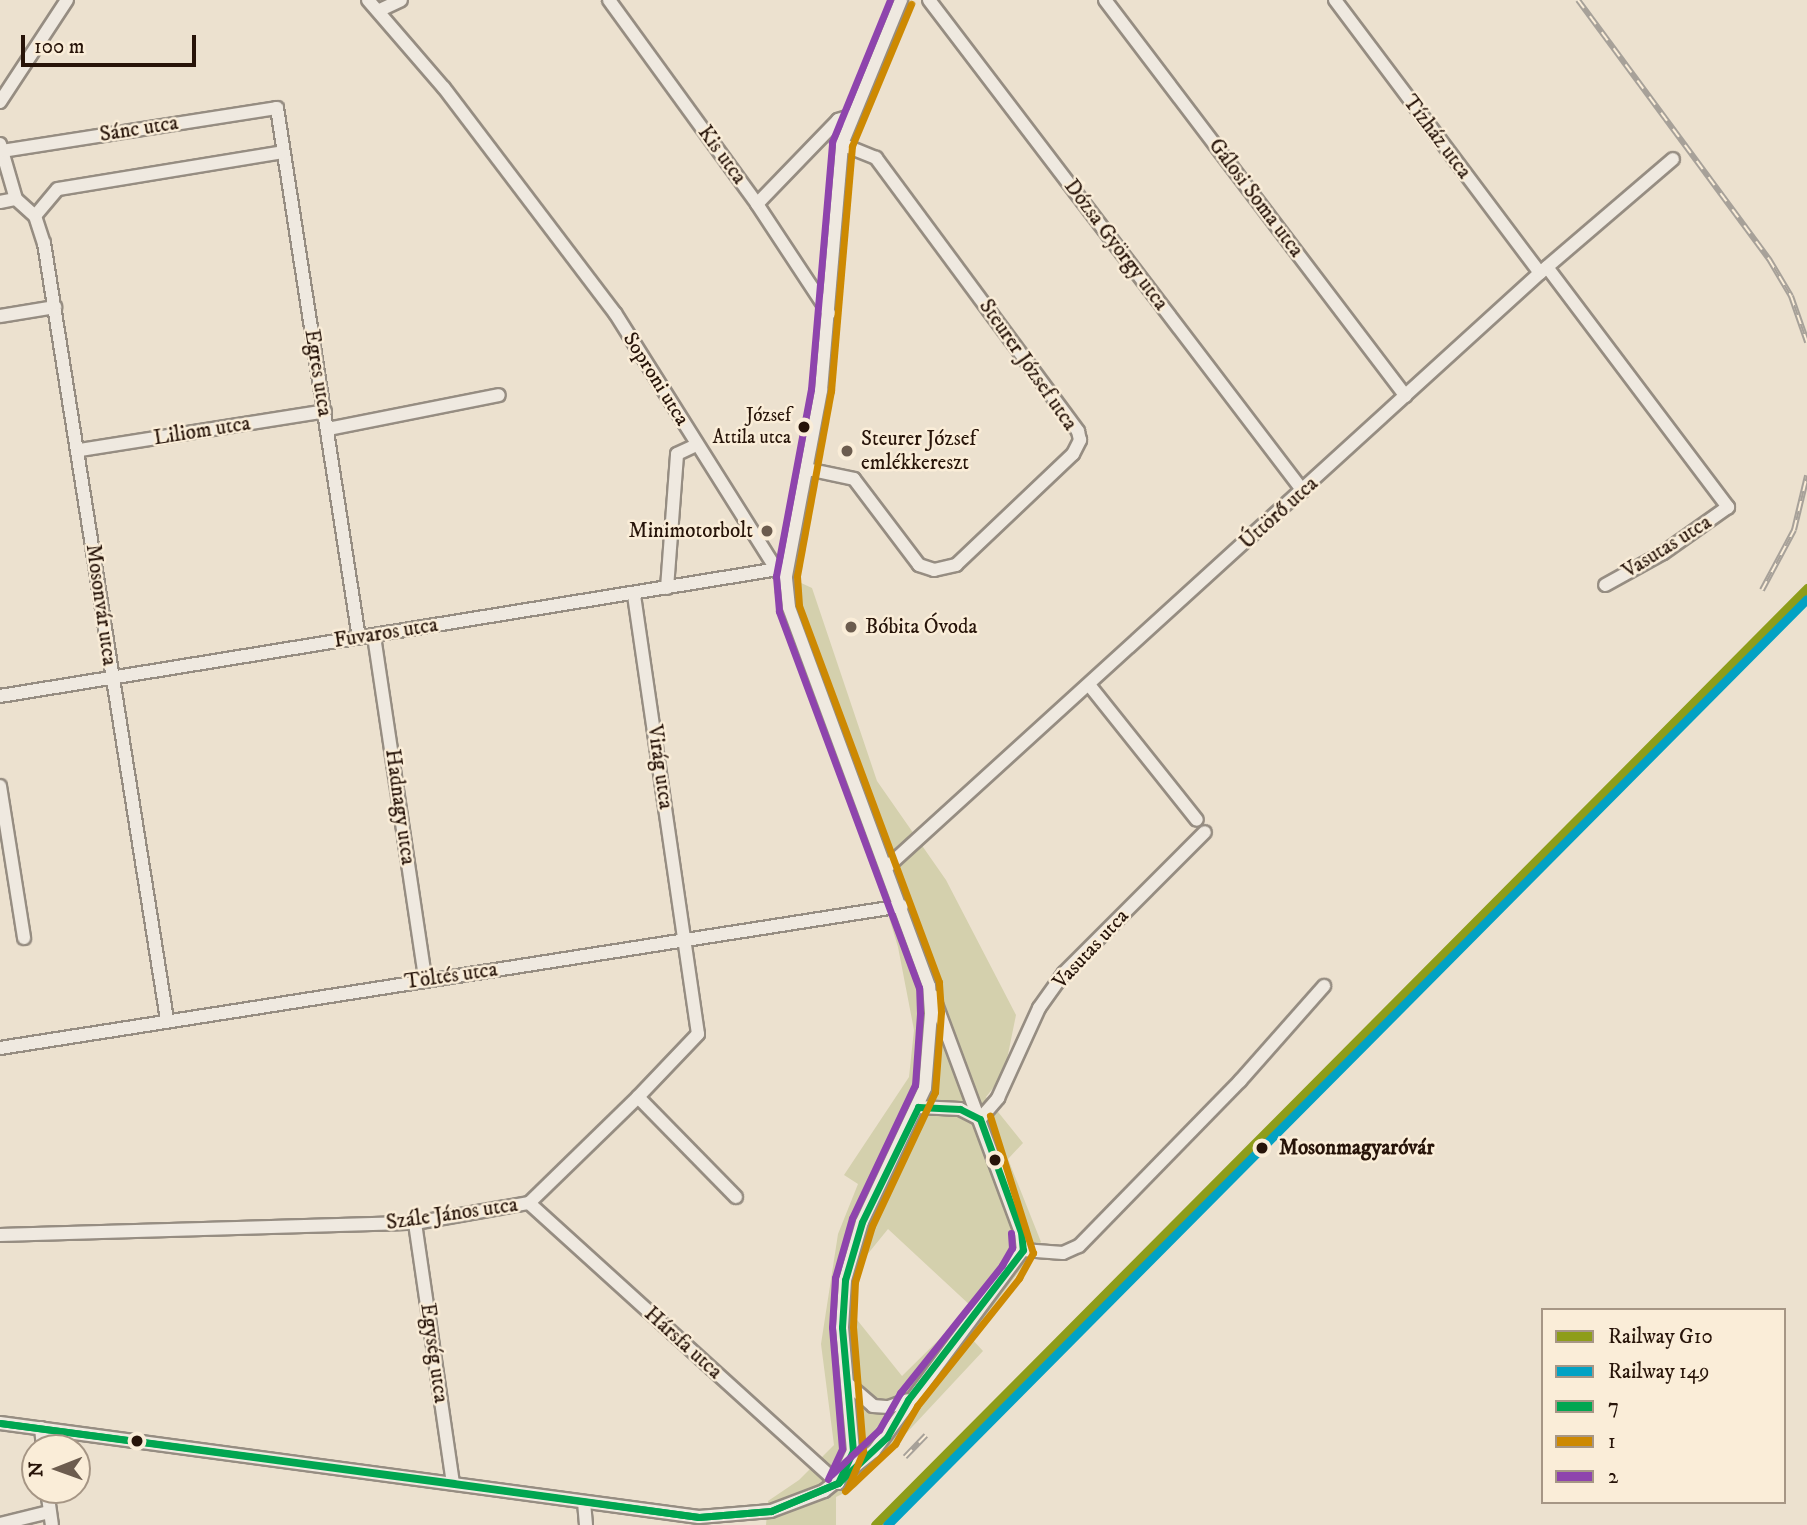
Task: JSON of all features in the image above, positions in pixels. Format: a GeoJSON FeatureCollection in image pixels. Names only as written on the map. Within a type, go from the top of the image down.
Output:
{"type":"FeatureCollection","features":[{"type":"Feature","properties":{"kind":"street"},"geometry":{"type":"LineString","coordinates":[[0,102],[67,0]]}},
{"type":"Feature","properties":{"kind":"street","name":"Soproni utca"},"geometry":{"type":"LineString","coordinates":[[368,0],[380,10],[615,313],[772,570]]}},
{"type":"Feature","properties":{"kind":"street"},"geometry":{"type":"LineString","coordinates":[[380,10],[401,0]]}},
{"type":"Feature","properties":{"kind":"street","name":"Kis utca"},"geometry":{"type":"LineString","coordinates":[[610,0],[757,204],[829,313]]}},
{"type":"Feature","properties":{"kind":"street"},"geometry":{"type":"LineString","coordinates":[[0,1423],[699,1517],[738,1517],[808,1499],[838,1483],[887,1437],[908,1400],[1011,1272],[1023,1250],[1021,1232],[789,607],[786,576],[807,468],[829,313],[842,144],[850,116],[901,0]]}},
{"type":"Feature","properties":{"kind":"street","name":"Dózsa György utca"},"geometry":{"type":"LineString","coordinates":[[929,0],[1303,491]]}},
{"type":"Feature","properties":{"kind":"street","name":"Gálosi Soma utca"},"geometry":{"type":"LineString","coordinates":[[1105,0],[1406,396]]}},
{"type":"Feature","properties":{"kind":"street","name":"Tízház utca"},"geometry":{"type":"LineString","coordinates":[[1335,0],[1728,507]]}},
{"type":"Feature","properties":{"kind":"street","name":"Sánc utca"},"geometry":{"type":"LineString","coordinates":[[1,147],[277,108]]}},
{"type":"Feature","properties":{"kind":"street","name":"Egres utca"},"geometry":{"type":"LineString","coordinates":[[277,108],[359,638]]}},
{"type":"Feature","properties":{"kind":"street"},"geometry":{"type":"LineString","coordinates":[[757,204],[838,120],[850,116]]}},
{"type":"Feature","properties":{"kind":"street","name":"Steurer József utca"},"geometry":{"type":"LineString","coordinates":[[807,468],[854,479],[919,565],[934,570],[956,565],[1073,454],[1080,440],[1078,431],[876,158],[842,144]]}},
{"type":"Feature","properties":{"kind":"street"},"geometry":{"type":"LineString","coordinates":[[1,147],[16,199],[35,216],[58,189],[283,152]]}},
{"type":"Feature","properties":{"kind":"street","name":"Úttörő utca"},"geometry":{"type":"LineString","coordinates":[[886,868],[1090,686],[1544,270],[1673,159]]}},
{"type":"Feature","properties":{"kind":"street"},"geometry":{"type":"LineString","coordinates":[[0,202],[16,199]]}},
{"type":"Feature","properties":{"kind":"street","name":"Mosonvár utca"},"geometry":{"type":"LineString","coordinates":[[35,216],[55,307],[80,450],[112,677],[167,1020]]}},
{"type":"Feature","properties":{"kind":"street"},"geometry":{"type":"LineString","coordinates":[[0,316],[55,307]]}},
{"type":"Feature","properties":{"kind":"street"},"geometry":{"type":"LineString","coordinates":[[328,429],[499,396]]}},
{"type":"Feature","properties":{"kind":"street","name":"Liliom utca"},"geometry":{"type":"LineString","coordinates":[[80,450],[325,411]]}},
{"type":"Feature","properties":{"kind":"street"},"geometry":{"type":"LineString","coordinates":[[667,588],[677,454],[696,445]]}},
{"type":"Feature","properties":{"kind":"street","name":"Vasutas utca"},"geometry":{"type":"LineString","coordinates":[[1605,584],[1663,553],[1728,507]]}},
{"type":"Feature","properties":{"kind":"street"},"geometry":{"type":"LineString","coordinates":[[772,570],[786,576]]}},
{"type":"Feature","properties":{"kind":"street","name":"Fuvaros utca"},"geometry":{"type":"LineString","coordinates":[[0,696],[772,570]]}},
{"type":"Feature","properties":{"kind":"street","name":"Virág utca"},"geometry":{"type":"LineString","coordinates":[[634,594],[685,941]]}},
{"type":"Feature","properties":{"kind":"street","name":"Hadnagy utca"},"geometry":{"type":"LineString","coordinates":[[374,636],[425,979]]}},
{"type":"Feature","properties":{"kind":"street"},"geometry":{"type":"LineString","coordinates":[[1090,686],[1197,820]]}},
{"type":"Feature","properties":{"kind":"street"},"geometry":{"type":"LineString","coordinates":[[0,786],[24,938]]}},
{"type":"Feature","properties":{"kind":"street","name":"Vasutas utca"},"geometry":{"type":"LineString","coordinates":[[980,1119],[998,1098],[1039,1008],[1064,973],[1205,832]]}},
{"type":"Feature","properties":{"kind":"street","name":"Töltés utca"},"geometry":{"type":"LineString","coordinates":[[0,1048],[902,906]]}},
{"type":"Feature","properties":{"kind":"street","name":"Szále János utca"},"geometry":{"type":"LineString","coordinates":[[0,1235],[415,1223],[529,1203],[638,1097],[698,1034],[685,941]]}},
{"type":"Feature","properties":{"kind":"street"},"geometry":{"type":"LineString","coordinates":[[838,1483],[853,1451],[842,1307],[848,1267],[862,1222],[918,1107],[929,1062],[929,986]]}},
{"type":"Feature","properties":{"kind":"street"},"geometry":{"type":"LineString","coordinates":[[1023,1250],[1063,1253],[1079,1246],[1240,1082],[1324,986]]}},
{"type":"Feature","properties":{"kind":"street"},"geometry":{"type":"LineString","coordinates":[[638,1097],[736,1197]]}},
{"type":"Feature","properties":{"kind":"street"},"geometry":{"type":"LineString","coordinates":[[918,1107],[960,1109],[980,1119]]}},
{"type":"Feature","properties":{"kind":"street","name":"Hársfa utca"},"geometry":{"type":"LineString","coordinates":[[529,1203],[838,1483]]}},
{"type":"Feature","properties":{"kind":"street","name":"Egység utca"},"geometry":{"type":"LineString","coordinates":[[415,1223],[453,1483]]}},
{"type":"Feature","properties":{"kind":"street"},"geometry":{"type":"LineString","coordinates":[[847,1381],[859,1398],[873,1406],[889,1407],[908,1400]]}},
{"type":"Feature","properties":{"kind":"street"},"geometry":{"type":"LineString","coordinates":[[41,1428],[42,1434]]}},
{"type":"Feature","properties":{"kind":"street"},"geometry":{"type":"LineString","coordinates":[[584,1502],[586,1525]]}},
{"type":"Feature","properties":{"kind":"street"},"geometry":{"type":"LineString","coordinates":[[0,1524],[50,1518]]}},
{"type":"Feature","properties":{"kind":"shaded area"},"geometry":{"type":"Polygon","coordinates":[[[786,576],[812,588],[877,781],[946,880],[1016,1015],[1004,1074],[986,1097],[1023,1143],[1008,1159],[1041,1242],[970,1337],[983,1351],[856,1487],[836,1497],[836,1525],[766,1525],[768,1501],[799,1480],[834,1445],[821,1344],[838,1234],[858,1184],[844,1175],[909,1077],[914,1030],[898,947],[864,836],[774,592],[786,576]],[[888,1229],[858,1266],[854,1316],[902,1376],[972,1307],[888,1229]]]}},
{"type":"Feature","properties":{"kind":"railway"},"geometry":{"type":"LineString","coordinates":[[1578,0],[1769,259],[1791,296],[1807,342]]}},
{"type":"Feature","properties":{"kind":"railway"},"geometry":{"type":"LineString","coordinates":[[1762,590],[1794,530],[1807,476]]}},
{"type":"Feature","properties":{"kind":"railway"},"geometry":{"type":"LineString","coordinates":[[905,1457],[926,1435]]}},
{"type":"Feature","properties":{"kind":"rail line","name":"G10"},"geometry":{"type":"LineString","coordinates":[[875,1525],[1807,588]]}},
{"type":"Feature","properties":{"kind":"rail line","name":"149"},"geometry":{"type":"LineString","coordinates":[[887,1525],[1807,599]]}},
{"type":"Feature","properties":{"kind":"transit line","name":"2"},"geometry":{"type":"LineString","coordinates":[[828,1479],[842,1449],[832,1327],[835,1278],[852,1218],[915,1085],[919,988],[779,611],[776,576],[811,389],[832,142],[890,0]]}},
{"type":"Feature","properties":{"kind":"transit line","name":"1"},"geometry":{"type":"LineString","coordinates":[[848,1487],[863,1451],[853,1327],[855,1282],[872,1226],[935,1092],[941,1012],[939,982],[799,605],[797,576],[831,391],[852,146],[911,4]]}},
{"type":"Feature","properties":{"kind":"transit line","name":"7"},"geometry":{"type":"LineString","coordinates":[[918,1107],[960,1109],[980,1119],[1021,1232],[1023,1250],[908,1400],[887,1437],[838,1483],[853,1451],[842,1327],[845,1280],[862,1222],[918,1107]]}},
{"type":"Feature","properties":{"kind":"transit line","name":"1"},"geometry":{"type":"LineString","coordinates":[[845,1491],[895,1444],[917,1406],[1019,1278],[1033,1253],[990,1116]]}},
{"type":"Feature","properties":{"kind":"transit line","name":"2"},"geometry":{"type":"LineString","coordinates":[[831,1475],[879,1430],[900,1393],[1002,1265],[1012,1248],[1011,1233]]}},
{"type":"Feature","properties":{"kind":"transit line","name":"7"},"geometry":{"type":"LineString","coordinates":[[0,1423],[453,1483],[699,1517],[0,1423]]}},
{"type":"Feature","properties":{"kind":"transit line","name":"7"},"geometry":{"type":"LineString","coordinates":[[771,1511],[838,1483]]}},
{"type":"Feature","properties":{"kind":"transit line","name":"7"},"geometry":{"type":"LineString","coordinates":[[771,1511],[838,1483]]}},
{"type":"Feature","properties":{"kind":"transit line","name":"7"},"geometry":{"type":"LineString","coordinates":[[699,1517],[771,1511]]}},
{"type":"Feature","properties":{"kind":"transit line","name":"7"},"geometry":{"type":"LineString","coordinates":[[699,1517],[771,1511]]}},
{"type":"Feature","properties":{"kind":"place","name":"József Attila utca"},"geometry":{"type":"Point","coordinates":[804,427]}},
{"type":"Feature","properties":{"kind":"place","name":"Steurer József emlékkereszt"},"geometry":{"type":"Point","coordinates":[847,451]}},
{"type":"Feature","properties":{"kind":"place","name":"Minimotorbolt"},"geometry":{"type":"Point","coordinates":[767,531]}},
{"type":"Feature","properties":{"kind":"place","name":"Bóbita Óvoda"},"geometry":{"type":"Point","coordinates":[851,627]}},
{"type":"Feature","properties":{"kind":"place","name":"Mosonmagyaróvár"},"geometry":{"type":"Point","coordinates":[1262,1148]}}]}
